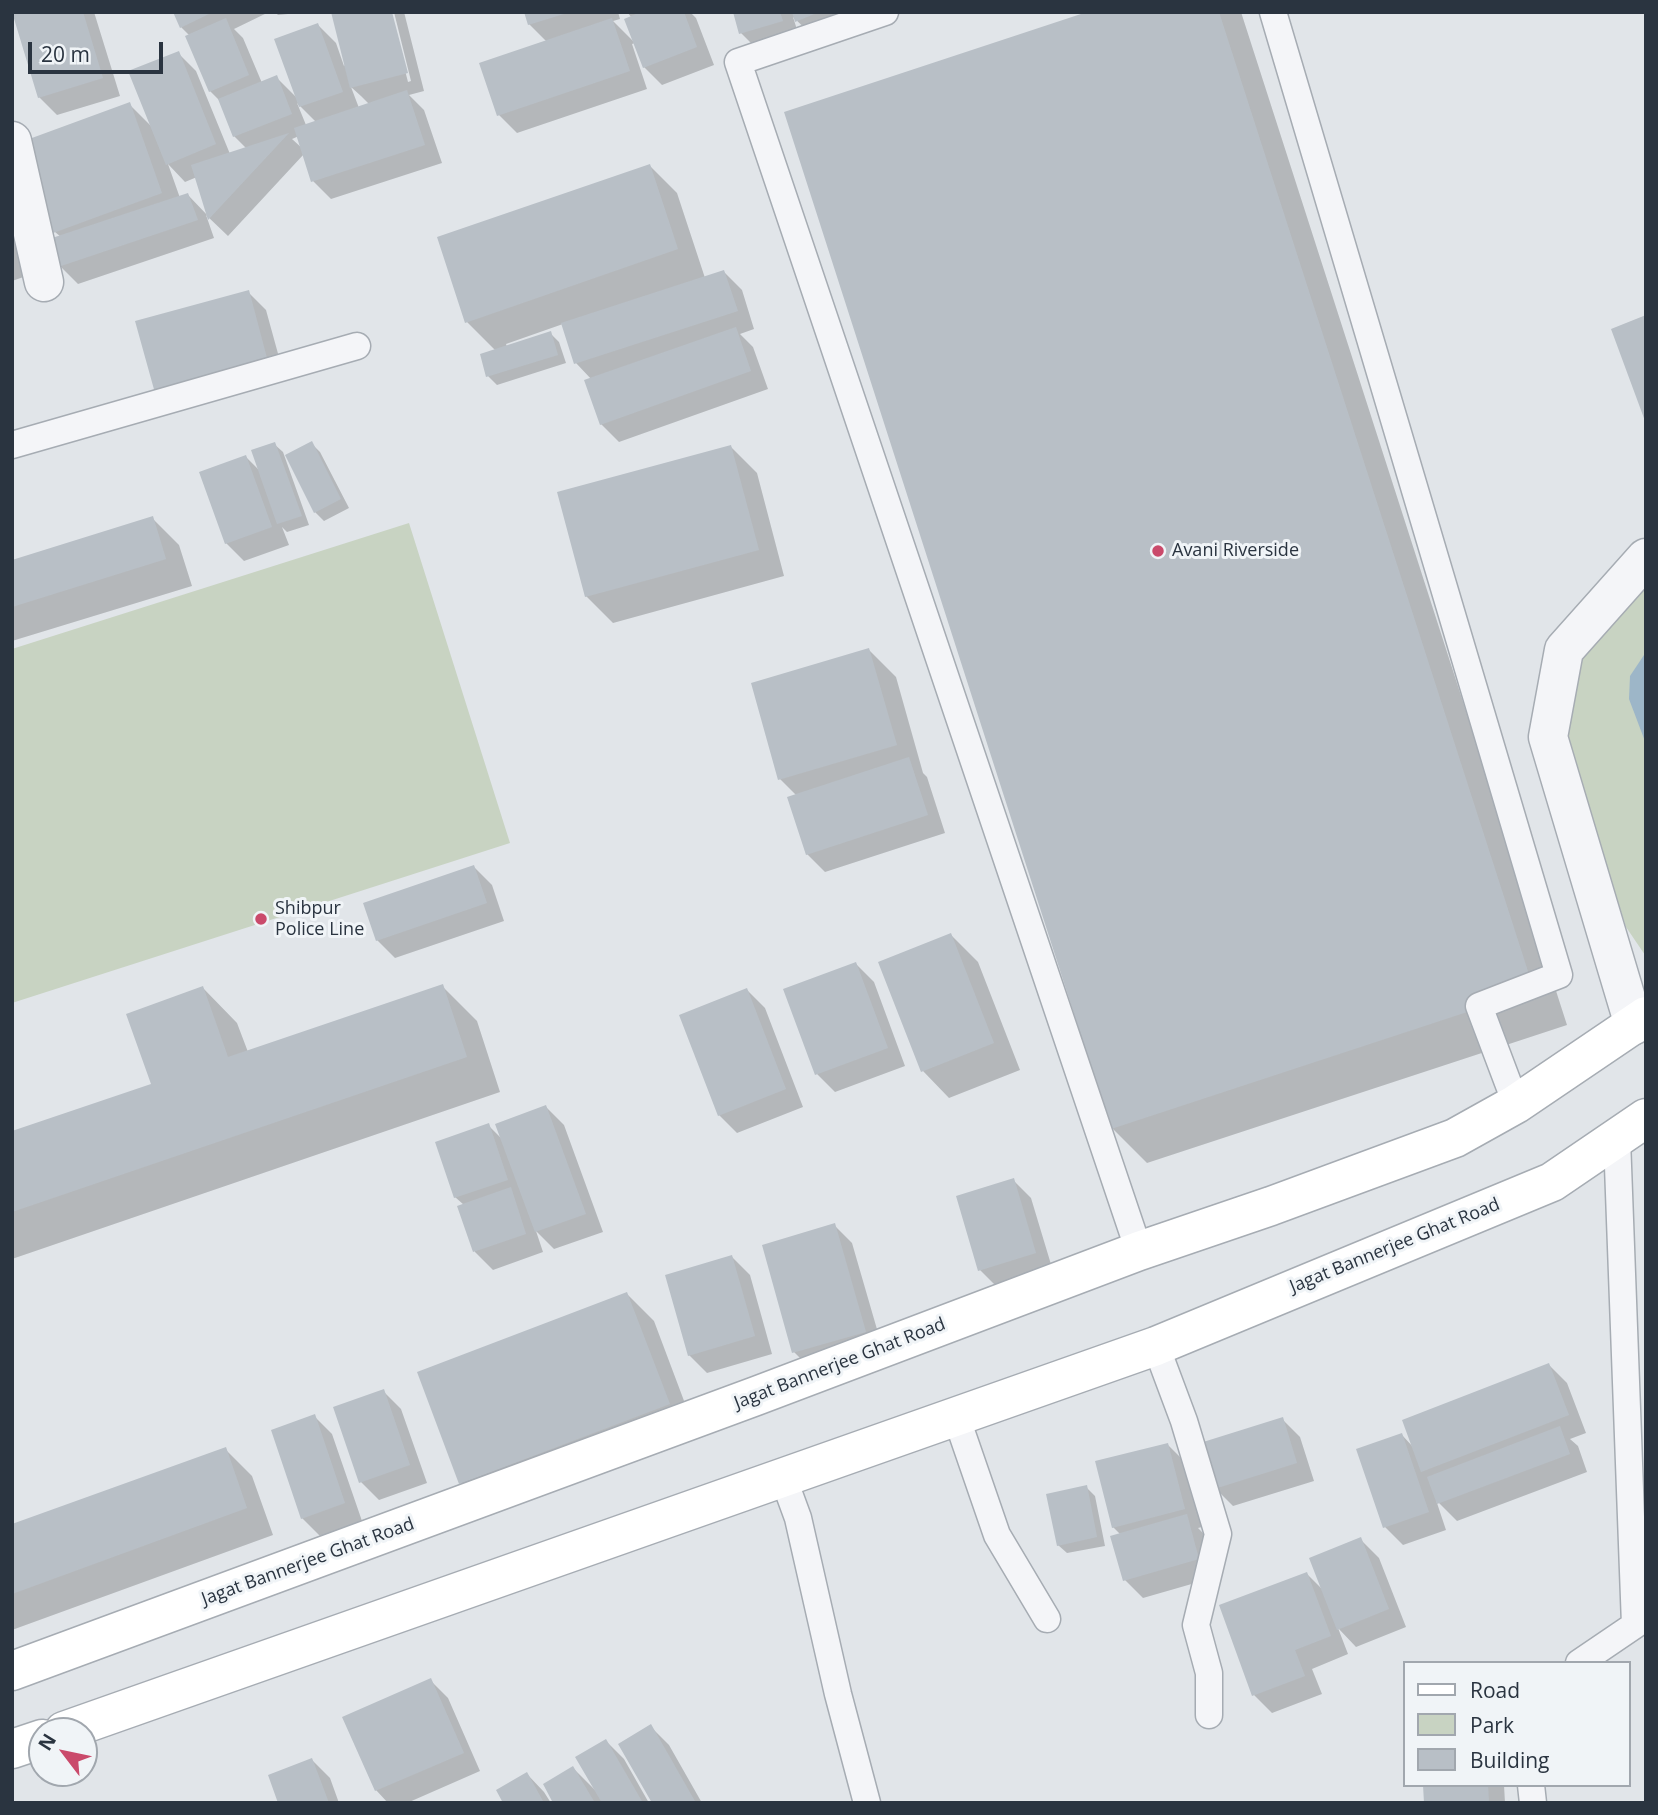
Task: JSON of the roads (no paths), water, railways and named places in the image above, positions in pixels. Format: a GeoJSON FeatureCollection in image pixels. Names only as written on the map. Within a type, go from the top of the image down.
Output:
{"type":"FeatureCollection","features":[{"type":"Feature","properties":{"kind":"main road","name":"Jagat Bannerjee Ghat Road"},"geometry":{"type":"LineString","coordinates":[[12,1671],[756,1396],[1139,1251],[1455,1138],[1516,1104],[1640,1020]]}},
{"type":"Feature","properties":{"kind":"main road","name":"Jagat Bannerjee Ghat Road"},"geometry":{"type":"LineString","coordinates":[[98,1719],[1156,1346],[1552,1182],[1631,1128]]}},
{"type":"Feature","properties":{"kind":"street"},"geometry":{"type":"LineString","coordinates":[[12,141],[44,282]]}},
{"type":"Feature","properties":{"kind":"street"},"geometry":{"type":"LineString","coordinates":[[1640,1020],[1548,737],[1564,650],[1646,558]]}},
{"type":"Feature","properties":{"kind":"lane"},"geometry":{"type":"LineString","coordinates":[[885,12],[738,62],[1139,1251]]}},
{"type":"Feature","properties":{"kind":"lane"},"geometry":{"type":"LineString","coordinates":[[1273,12],[1559,975],[1479,1006],[1516,1104]]}},
{"type":"Feature","properties":{"kind":"lane"},"geometry":{"type":"LineString","coordinates":[[12,445],[357,346]]}},
{"type":"Feature","properties":{"kind":"lane"},"geometry":{"type":"LineString","coordinates":[[1582,1661],[1635,1625],[1631,1128]]}},
{"type":"Feature","properties":{"kind":"lane"},"geometry":{"type":"LineString","coordinates":[[1156,1346],[1184,1421],[1218,1534],[1196,1625],[1209,1673],[1209,1715]]}},
{"type":"Feature","properties":{"kind":"lane"},"geometry":{"type":"LineString","coordinates":[[956,1416],[997,1535],[1048,1619]]}},
{"type":"Feature","properties":{"kind":"lane"},"geometry":{"type":"LineString","coordinates":[[783,1477],[798,1518],[838,1694],[867,1803]]}},
{"type":"Feature","properties":{"kind":"water"},"geometry":{"type":"Polygon","coordinates":[[[1646,652],[1646,744],[1629,699],[1630,676],[1646,652]]]}},
{"type":"Feature","properties":{"kind":"place","name":"Avani Riverside"},"geometry":{"type":"Point","coordinates":[1158,551]}},
{"type":"Feature","properties":{"kind":"place","name":"Shibpur Police Line"},"geometry":{"type":"Point","coordinates":[261,919]}}]}
